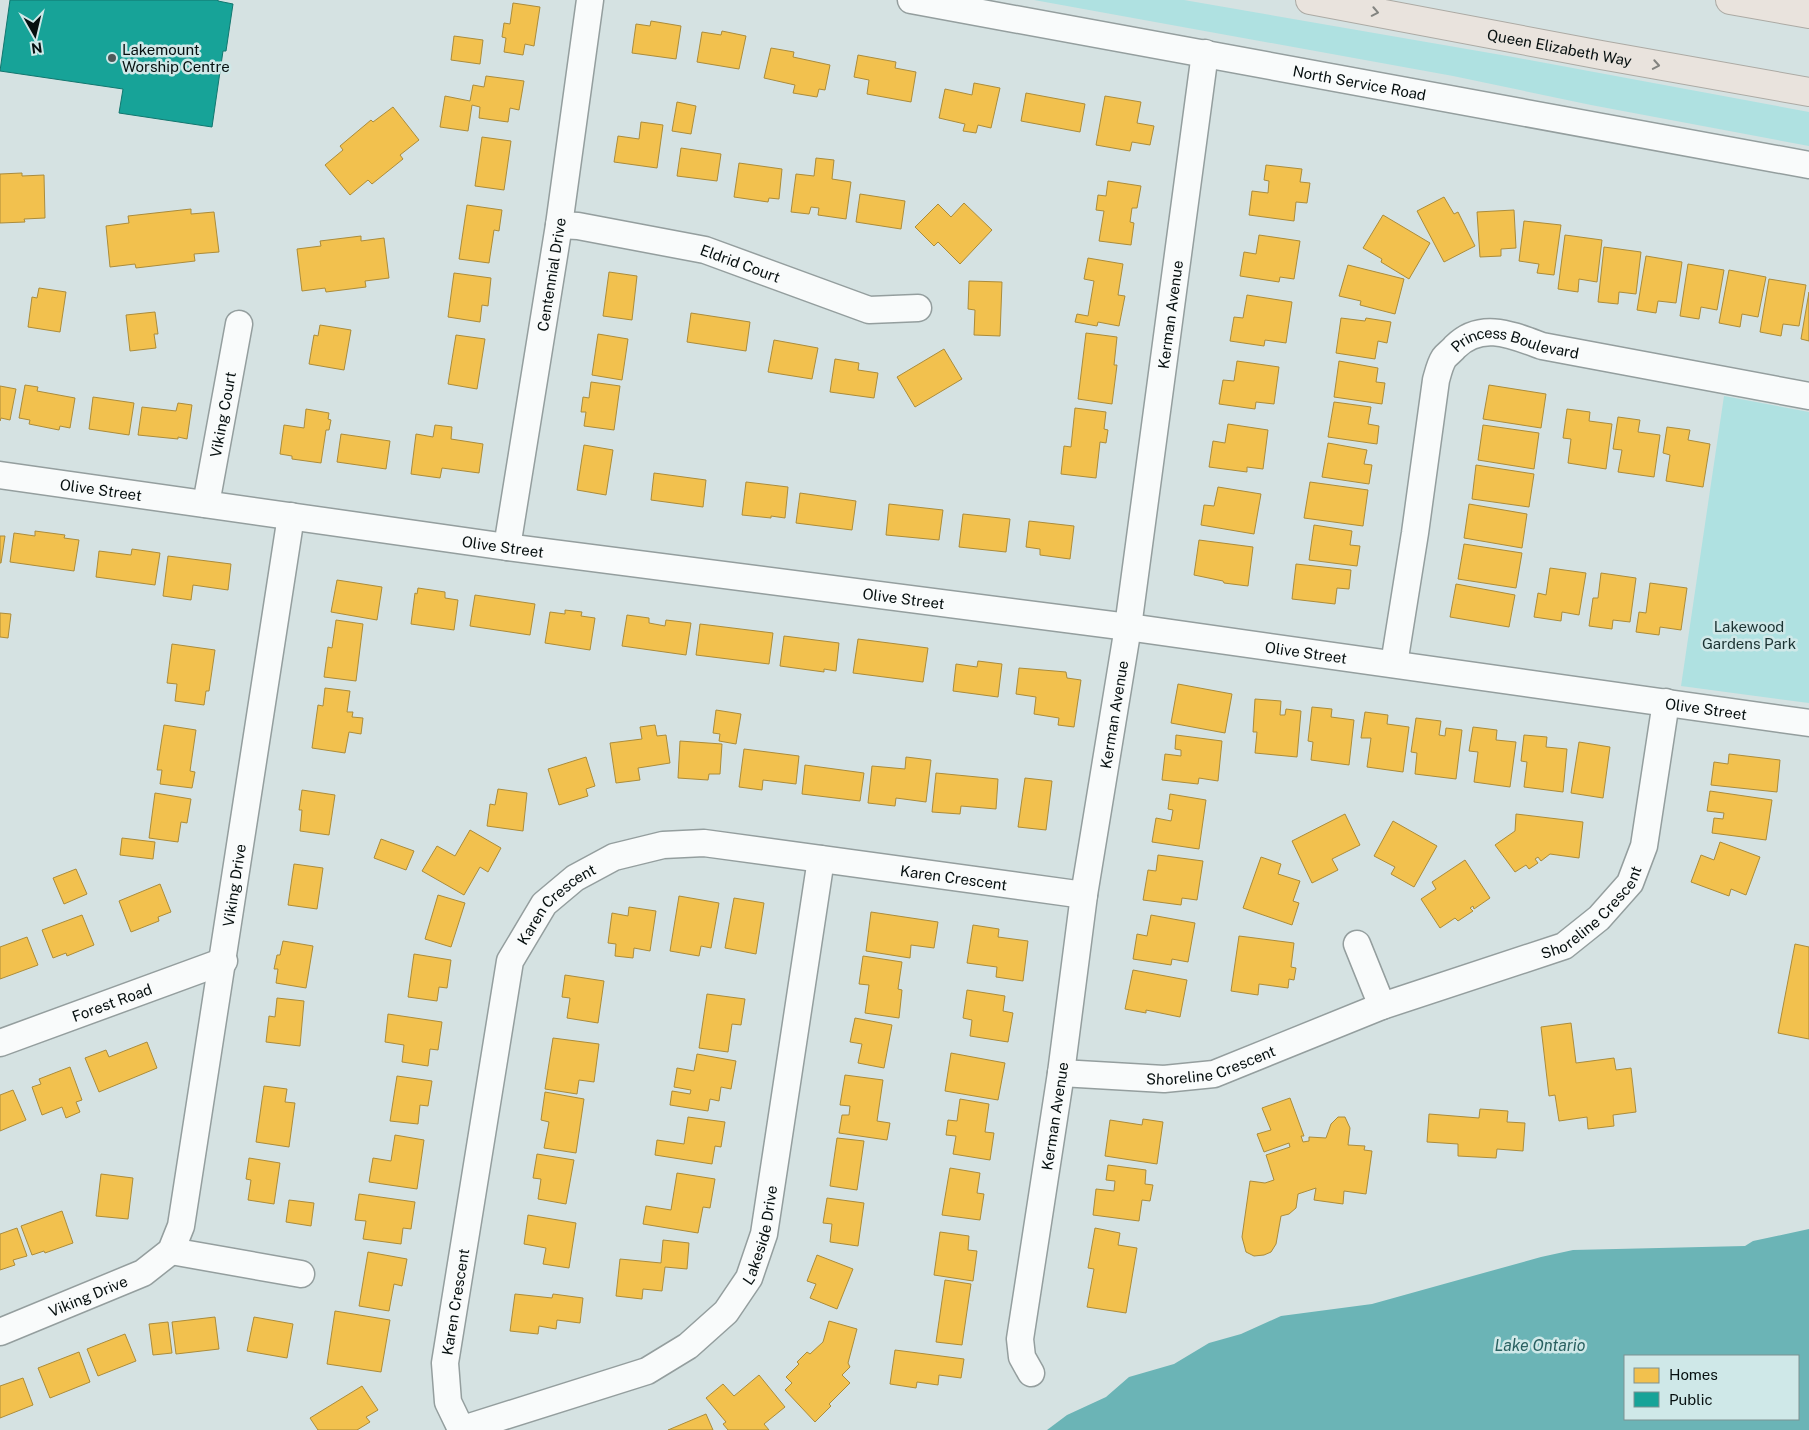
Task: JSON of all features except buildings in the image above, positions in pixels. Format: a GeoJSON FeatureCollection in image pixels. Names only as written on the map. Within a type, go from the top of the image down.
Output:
{"type":"FeatureCollection","features":[{"type":"Feature","properties":{"kind":"highway","name":"Queen Elizabeth Way"},"geometry":{"type":"LineString","coordinates":[[1310,0],[1601,56],[1809,92]]}},
{"type":"Feature","properties":{"kind":"highway"},"geometry":{"type":"LineString","coordinates":[[1730,0],[1809,14]]}},
{"type":"Feature","properties":{"kind":"street","name":"Centennial Drive"},"geometry":{"type":"LineString","coordinates":[[507,547],[559,225],[590,0]]}},
{"type":"Feature","properties":{"kind":"street","name":"North Service Road"},"geometry":{"type":"LineString","coordinates":[[911,0],[1809,165]]}},
{"type":"Feature","properties":{"kind":"street","name":"Kerman Avenue"},"geometry":{"type":"LineString","coordinates":[[1031,1373],[1022,1357],[1020,1339],[1061,1073],[1084,895],[1128,627],[1205,53]]}},
{"type":"Feature","properties":{"kind":"street","name":"Eldrid Court"},"geometry":{"type":"LineString","coordinates":[[559,225],[578,226],[705,250],[868,310],[918,308]]}},
{"type":"Feature","properties":{"kind":"street","name":"Viking Court"},"geometry":{"type":"LineString","coordinates":[[206,504],[239,324]]}},
{"type":"Feature","properties":{"kind":"street","name":"Princess Boulevard"},"geometry":{"type":"LineString","coordinates":[[1394,664],[1415,533],[1436,380],[1444,359],[1462,340],[1474,334],[1488,332],[1510,334],[1542,346],[1809,396]]}},
{"type":"Feature","properties":{"kind":"street","name":"Olive Street"},"geometry":{"type":"LineString","coordinates":[[0,475],[507,547],[1128,627],[1666,702],[1809,724]]}},
{"type":"Feature","properties":{"kind":"street","name":"Viking Drive"},"geometry":{"type":"LineString","coordinates":[[0,1332],[143,1273],[171,1251],[181,1226],[224,961],[291,516]]}},
{"type":"Feature","properties":{"kind":"street","name":"Shoreline Crescent"},"geometry":{"type":"LineString","coordinates":[[1061,1073],[1164,1079],[1214,1074],[1382,1006],[1564,946],[1599,918],[1630,883],[1644,846],[1666,702]]}},
{"type":"Feature","properties":{"kind":"street","name":"Karen Crescent"},"geometry":{"type":"LineString","coordinates":[[460,1430],[448,1402],[445,1363],[510,961],[544,904],[575,878],[614,857],[663,845],[704,843],[1084,895]]}},
{"type":"Feature","properties":{"kind":"street","name":"Lakeside Drive"},"geometry":{"type":"LineString","coordinates":[[460,1430],[647,1371],[688,1346],[726,1312],[748,1278],[764,1234],[821,859]]}},
{"type":"Feature","properties":{"kind":"street"},"geometry":{"type":"LineString","coordinates":[[1357,944],[1382,1006]]}},
{"type":"Feature","properties":{"kind":"street","name":"Forest Road"},"geometry":{"type":"LineString","coordinates":[[0,1043],[224,961]]}},
{"type":"Feature","properties":{"kind":"street"},"geometry":{"type":"LineString","coordinates":[[171,1251],[301,1274]]}},
{"type":"Feature","properties":{"kind":"green space"},"geometry":{"type":"Polygon","coordinates":[[[1034,0],[1184,0],[1513,57],[1809,112],[1809,146],[1591,105],[1453,76],[1034,0]]]}},
{"type":"Feature","properties":{"kind":"green space","name":"Lakewood Gardens Park"},"geometry":{"type":"Polygon","coordinates":[[[1724,396],[1809,412],[1809,703],[1681,686],[1724,396]]]}},
{"type":"Feature","properties":{"kind":"water","name":"Lake Ontario"},"geometry":{"type":"Polygon","coordinates":[[[1809,1229],[1809,1430],[1047,1430],[1067,1415],[1106,1397],[1129,1377],[1174,1364],[1209,1343],[1241,1334],[1281,1316],[1372,1304],[1541,1257],[1573,1250],[1745,1246],[1753,1241],[1809,1229]]]}},
{"type":"Feature","properties":{"kind":"place","name":"Lakemount Worship Centre"},"geometry":{"type":"Point","coordinates":[112,58]}}]}
